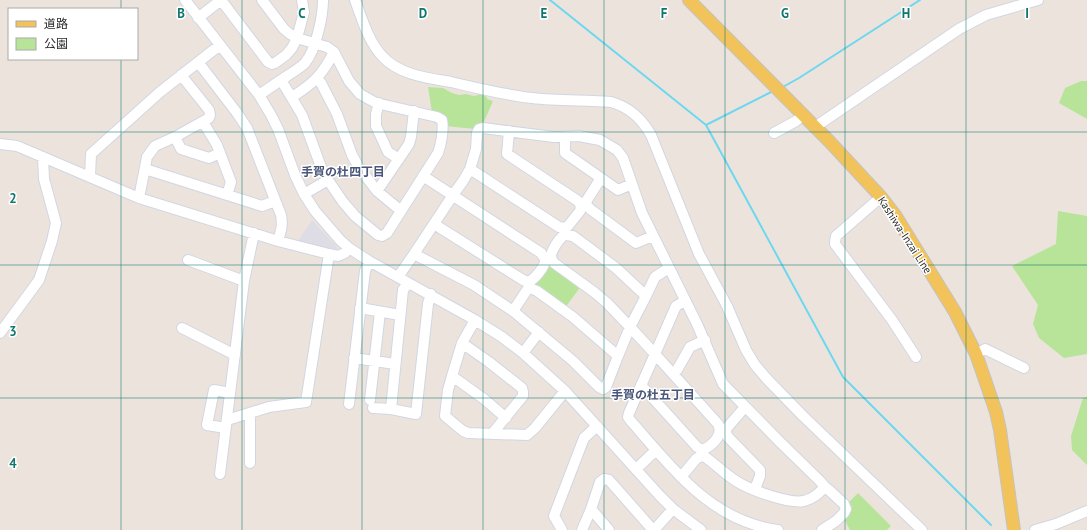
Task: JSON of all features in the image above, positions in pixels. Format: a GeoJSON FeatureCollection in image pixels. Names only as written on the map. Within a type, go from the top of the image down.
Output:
{"type":"FeatureCollection","features":[{"type":"Feature","properties":{"kind":"main road","name":"Kashiwa-Inzai Line"},"geometry":{"type":"LineString","coordinates":[[689,0],[815,127],[881,197],[895,215],[955,312],[976,354],[998,424],[1014,530]]}},
{"type":"Feature","properties":{"kind":"street"},"geometry":{"type":"LineString","coordinates":[[185,0],[259,95],[278,129],[304,194],[324,223],[340,240],[369,262],[430,294],[475,320],[502,337],[523,353],[565,391],[673,509],[701,530]]}},
{"type":"Feature","properties":{"kind":"street"},"geometry":{"type":"LineString","coordinates":[[198,18],[221,0],[268,62],[272,64],[286,55],[292,48],[297,38],[304,12],[302,0]]}},
{"type":"Feature","properties":{"kind":"street"},"geometry":{"type":"LineString","coordinates":[[262,0],[284,29],[290,34],[314,44],[328,47],[334,52],[349,81],[360,94],[367,99],[437,117],[442,120],[443,124],[438,153],[400,210],[387,233],[382,236],[378,235],[355,216],[343,202],[321,167],[302,115],[281,80]]}},
{"type":"Feature","properties":{"kind":"street"},"geometry":{"type":"LineString","coordinates":[[259,95],[296,70],[305,62],[314,44],[322,19],[323,0]]}},
{"type":"Feature","properties":{"kind":"street"},"geometry":{"type":"LineString","coordinates":[[355,0],[375,48],[384,59],[400,70],[425,77],[532,98],[611,102],[622,106],[635,115],[645,125],[651,136],[699,254],[727,306],[746,350],[755,365],[803,416],[922,530]]}},
{"type":"Feature","properties":{"kind":"street"},"geometry":{"type":"LineString","coordinates":[[815,127],[959,29],[986,15],[1038,0]]}},
{"type":"Feature","properties":{"kind":"street"},"geometry":{"type":"LineString","coordinates":[[90,176],[91,154],[160,92],[220,45]]}},
{"type":"Feature","properties":{"kind":"street"},"geometry":{"type":"LineString","coordinates":[[292,98],[317,79],[326,67],[334,52]]}},
{"type":"Feature","properties":{"kind":"street"},"geometry":{"type":"LineString","coordinates":[[198,62],[247,128],[282,222],[282,230],[278,241]]}},
{"type":"Feature","properties":{"kind":"street"},"geometry":{"type":"LineString","coordinates":[[139,198],[147,157],[156,146],[203,122],[210,115],[209,110],[182,76]]}},
{"type":"Feature","properties":{"kind":"street"},"geometry":{"type":"LineString","coordinates":[[317,79],[322,83],[337,114],[352,155],[358,166],[377,191],[400,210]]}},
{"type":"Feature","properties":{"kind":"street"},"geometry":{"type":"LineString","coordinates":[[379,103],[376,114],[376,126],[388,152],[399,159]]}},
{"type":"Feature","properties":{"kind":"street"},"geometry":{"type":"LineString","coordinates":[[377,191],[409,144],[414,111]]}},
{"type":"Feature","properties":{"kind":"street"},"geometry":{"type":"LineString","coordinates":[[774,133],[796,121],[803,115]]}},
{"type":"Feature","properties":{"kind":"street"},"geometry":{"type":"LineString","coordinates":[[203,122],[220,152],[232,182],[227,195]]}},
{"type":"Feature","properties":{"kind":"street"},"geometry":{"type":"LineString","coordinates":[[398,277],[470,169],[479,129],[483,128],[554,137],[579,136],[600,140],[617,150],[623,158],[642,213],[705,340],[723,384],[820,481],[825,488],[844,504],[846,509],[844,513],[836,521],[822,530]]}},
{"type":"Feature","properties":{"kind":"street"},"geometry":{"type":"LineString","coordinates":[[470,169],[559,227],[564,228],[568,226],[580,211],[578,201],[507,154],[509,131]]}},
{"type":"Feature","properties":{"kind":"street"},"geometry":{"type":"LineString","coordinates":[[175,137],[181,149],[209,158],[220,152]]}},
{"type":"Feature","properties":{"kind":"street"},"geometry":{"type":"LineString","coordinates":[[564,137],[565,153],[600,178],[618,190],[632,184]]}},
{"type":"Feature","properties":{"kind":"street"},"geometry":{"type":"LineString","coordinates":[[0,144],[17,146],[139,198],[278,241],[338,256],[342,255],[349,248]]}},
{"type":"Feature","properties":{"kind":"street"},"geometry":{"type":"LineString","coordinates":[[0,333],[39,280],[52,241],[56,223],[44,179],[43,157]]}},
{"type":"Feature","properties":{"kind":"street"},"geometry":{"type":"LineString","coordinates":[[145,169],[262,206],[275,201]]}},
{"type":"Feature","properties":{"kind":"street"},"geometry":{"type":"LineString","coordinates":[[423,176],[541,253],[545,259],[544,264],[532,280],[528,282],[434,224]]}},
{"type":"Feature","properties":{"kind":"street"},"geometry":{"type":"LineString","coordinates":[[600,178],[587,200],[586,204],[590,209],[636,243],[653,236]]}},
{"type":"Feature","properties":{"kind":"street"},"geometry":{"type":"LineString","coordinates":[[304,194],[328,180]]}},
{"type":"Feature","properties":{"kind":"street"},"geometry":{"type":"LineString","coordinates":[[881,197],[836,236],[835,244],[892,320],[916,357]]}},
{"type":"Feature","properties":{"kind":"street"},"geometry":{"type":"LineString","coordinates":[[220,474],[244,281],[254,233]]}},
{"type":"Feature","properties":{"kind":"street"},"geometry":{"type":"LineString","coordinates":[[641,385],[697,447],[702,450],[707,448],[719,436],[720,428],[718,424],[655,354],[607,303],[554,263],[551,258],[551,252],[562,237],[566,235],[573,236],[616,268],[646,296]]}},
{"type":"Feature","properties":{"kind":"street"},"geometry":{"type":"LineString","coordinates":[[230,393],[214,390],[207,425],[226,424],[250,413],[269,407],[306,402],[329,254]]}},
{"type":"Feature","properties":{"kind":"street"},"geometry":{"type":"LineString","coordinates":[[414,254],[474,285],[513,311],[540,332],[573,361],[599,387],[603,389],[606,387],[630,327],[655,277],[669,268]]}},
{"type":"Feature","properties":{"kind":"street"},"geometry":{"type":"LineString","coordinates":[[188,260],[244,281]]}},
{"type":"Feature","properties":{"kind":"street"},"geometry":{"type":"LineString","coordinates":[[348,404],[365,271],[369,262]]}},
{"type":"Feature","properties":{"kind":"street"},"geometry":{"type":"LineString","coordinates":[[390,408],[403,290],[408,283]]}},
{"type":"Feature","properties":{"kind":"street"},"geometry":{"type":"LineString","coordinates":[[513,311],[526,290],[530,288],[537,290],[573,317],[618,356]]}},
{"type":"Feature","properties":{"kind":"street"},"geometry":{"type":"LineString","coordinates":[[380,312],[374,361],[372,404],[416,414],[430,294]]}},
{"type":"Feature","properties":{"kind":"street"},"geometry":{"type":"LineString","coordinates":[[685,301],[676,306],[628,417],[656,450],[699,494],[723,511],[759,526],[778,530]]}},
{"type":"Feature","properties":{"kind":"street"},"geometry":{"type":"LineString","coordinates":[[360,308],[400,315]]}},
{"type":"Feature","properties":{"kind":"street"},"geometry":{"type":"LineString","coordinates":[[475,320],[462,343],[448,390],[444,416],[463,431],[468,433],[527,435],[535,428],[565,391]]}},
{"type":"Feature","properties":{"kind":"street"},"geometry":{"type":"LineString","coordinates":[[182,328],[235,355]]}},
{"type":"Feature","properties":{"kind":"street"},"geometry":{"type":"LineString","coordinates":[[523,353],[540,332]]}},
{"type":"Feature","properties":{"kind":"street"},"geometry":{"type":"LineString","coordinates":[[673,374],[677,370],[690,346],[705,340]]}},
{"type":"Feature","properties":{"kind":"street"},"geometry":{"type":"LineString","coordinates":[[462,343],[522,388],[524,392],[523,396],[492,434]]}},
{"type":"Feature","properties":{"kind":"street"},"geometry":{"type":"LineString","coordinates":[[976,354],[985,349],[1024,368]]}},
{"type":"Feature","properties":{"kind":"street"},"geometry":{"type":"LineString","coordinates":[[354,358],[395,364]]}},
{"type":"Feature","properties":{"kind":"street"},"geometry":{"type":"LineString","coordinates":[[452,376],[484,399],[506,418]]}},
{"type":"Feature","properties":{"kind":"street"},"geometry":{"type":"LineString","coordinates":[[745,407],[727,427],[726,433],[728,437],[760,470],[760,476],[755,489]]}},
{"type":"Feature","properties":{"kind":"street"},"geometry":{"type":"LineString","coordinates":[[250,413],[250,463]]}},
{"type":"Feature","properties":{"kind":"street"},"geometry":{"type":"LineString","coordinates":[[562,530],[554,516],[584,438],[597,426]]}},
{"type":"Feature","properties":{"kind":"street"},"geometry":{"type":"LineString","coordinates":[[636,469],[656,450]]}},
{"type":"Feature","properties":{"kind":"street"},"geometry":{"type":"LineString","coordinates":[[681,477],[696,459],[704,456],[736,481],[773,496],[794,501],[805,501],[813,498],[825,488]]}},
{"type":"Feature","properties":{"kind":"street"},"geometry":{"type":"LineString","coordinates":[[582,530],[600,482],[604,478],[609,480],[654,530],[673,509]]}},
{"type":"Feature","properties":{"kind":"street"},"geometry":{"type":"LineString","coordinates":[[590,509],[609,530]]}},
{"type":"Feature","properties":{"kind":"street"},"geometry":{"type":"LineString","coordinates":[[1035,530],[1056,524],[1087,511]]}},
{"type":"Feature","properties":{"kind":"shaded area"},"geometry":{"type":"Polygon","coordinates":[[[312,220],[336,245],[336,252],[298,241],[312,220]]]}},
{"type":"Feature","properties":{"kind":"green space"},"geometry":{"type":"Polygon","coordinates":[[[1081,81],[1087,81],[1087,119],[1059,103],[1065,88],[1081,81]]]}},
{"type":"Feature","properties":{"kind":"green space"},"geometry":{"type":"Polygon","coordinates":[[[428,87],[443,88],[459,95],[466,94],[474,96],[480,94],[493,101],[483,124],[475,124],[475,129],[445,126],[447,117],[432,112],[428,87]]]}},
{"type":"Feature","properties":{"kind":"green space"},"geometry":{"type":"Polygon","coordinates":[[[1058,211],[1087,216],[1087,354],[1064,358],[1039,338],[1033,324],[1038,305],[1012,266],[1056,244],[1058,211]]]}},
{"type":"Feature","properties":{"kind":"green space"},"geometry":{"type":"Polygon","coordinates":[[[548,262],[581,286],[565,308],[533,283],[548,262]]]}},
{"type":"Feature","properties":{"kind":"green space"},"geometry":{"type":"Polygon","coordinates":[[[1087,397],[1087,465],[1072,450],[1071,436],[1083,398],[1087,397]]]}},
{"type":"Feature","properties":{"kind":"green space"},"geometry":{"type":"Polygon","coordinates":[[[858,493],[891,526],[887,530],[850,530],[843,517],[852,507],[848,503],[858,493]]]}},
{"type":"Feature","properties":{"kind":"waterway"},"geometry":{"type":"LineString","coordinates":[[550,0],[706,125],[843,377],[991,525]]}},
{"type":"Feature","properties":{"kind":"waterway"},"geometry":{"type":"LineString","coordinates":[[781,88],[920,0]]}},
{"type":"Feature","properties":{"kind":"waterway"},"geometry":{"type":"LineString","coordinates":[[706,125],[773,91]]}},
{"type":"Feature","properties":{"kind":"district","name":"手賀の杜四丁目"},"geometry":{"type":"Point","coordinates":[343,171]}},
{"type":"Feature","properties":{"kind":"district","name":"手賀の杜五丁目"},"geometry":{"type":"Point","coordinates":[653,394]}}]}
